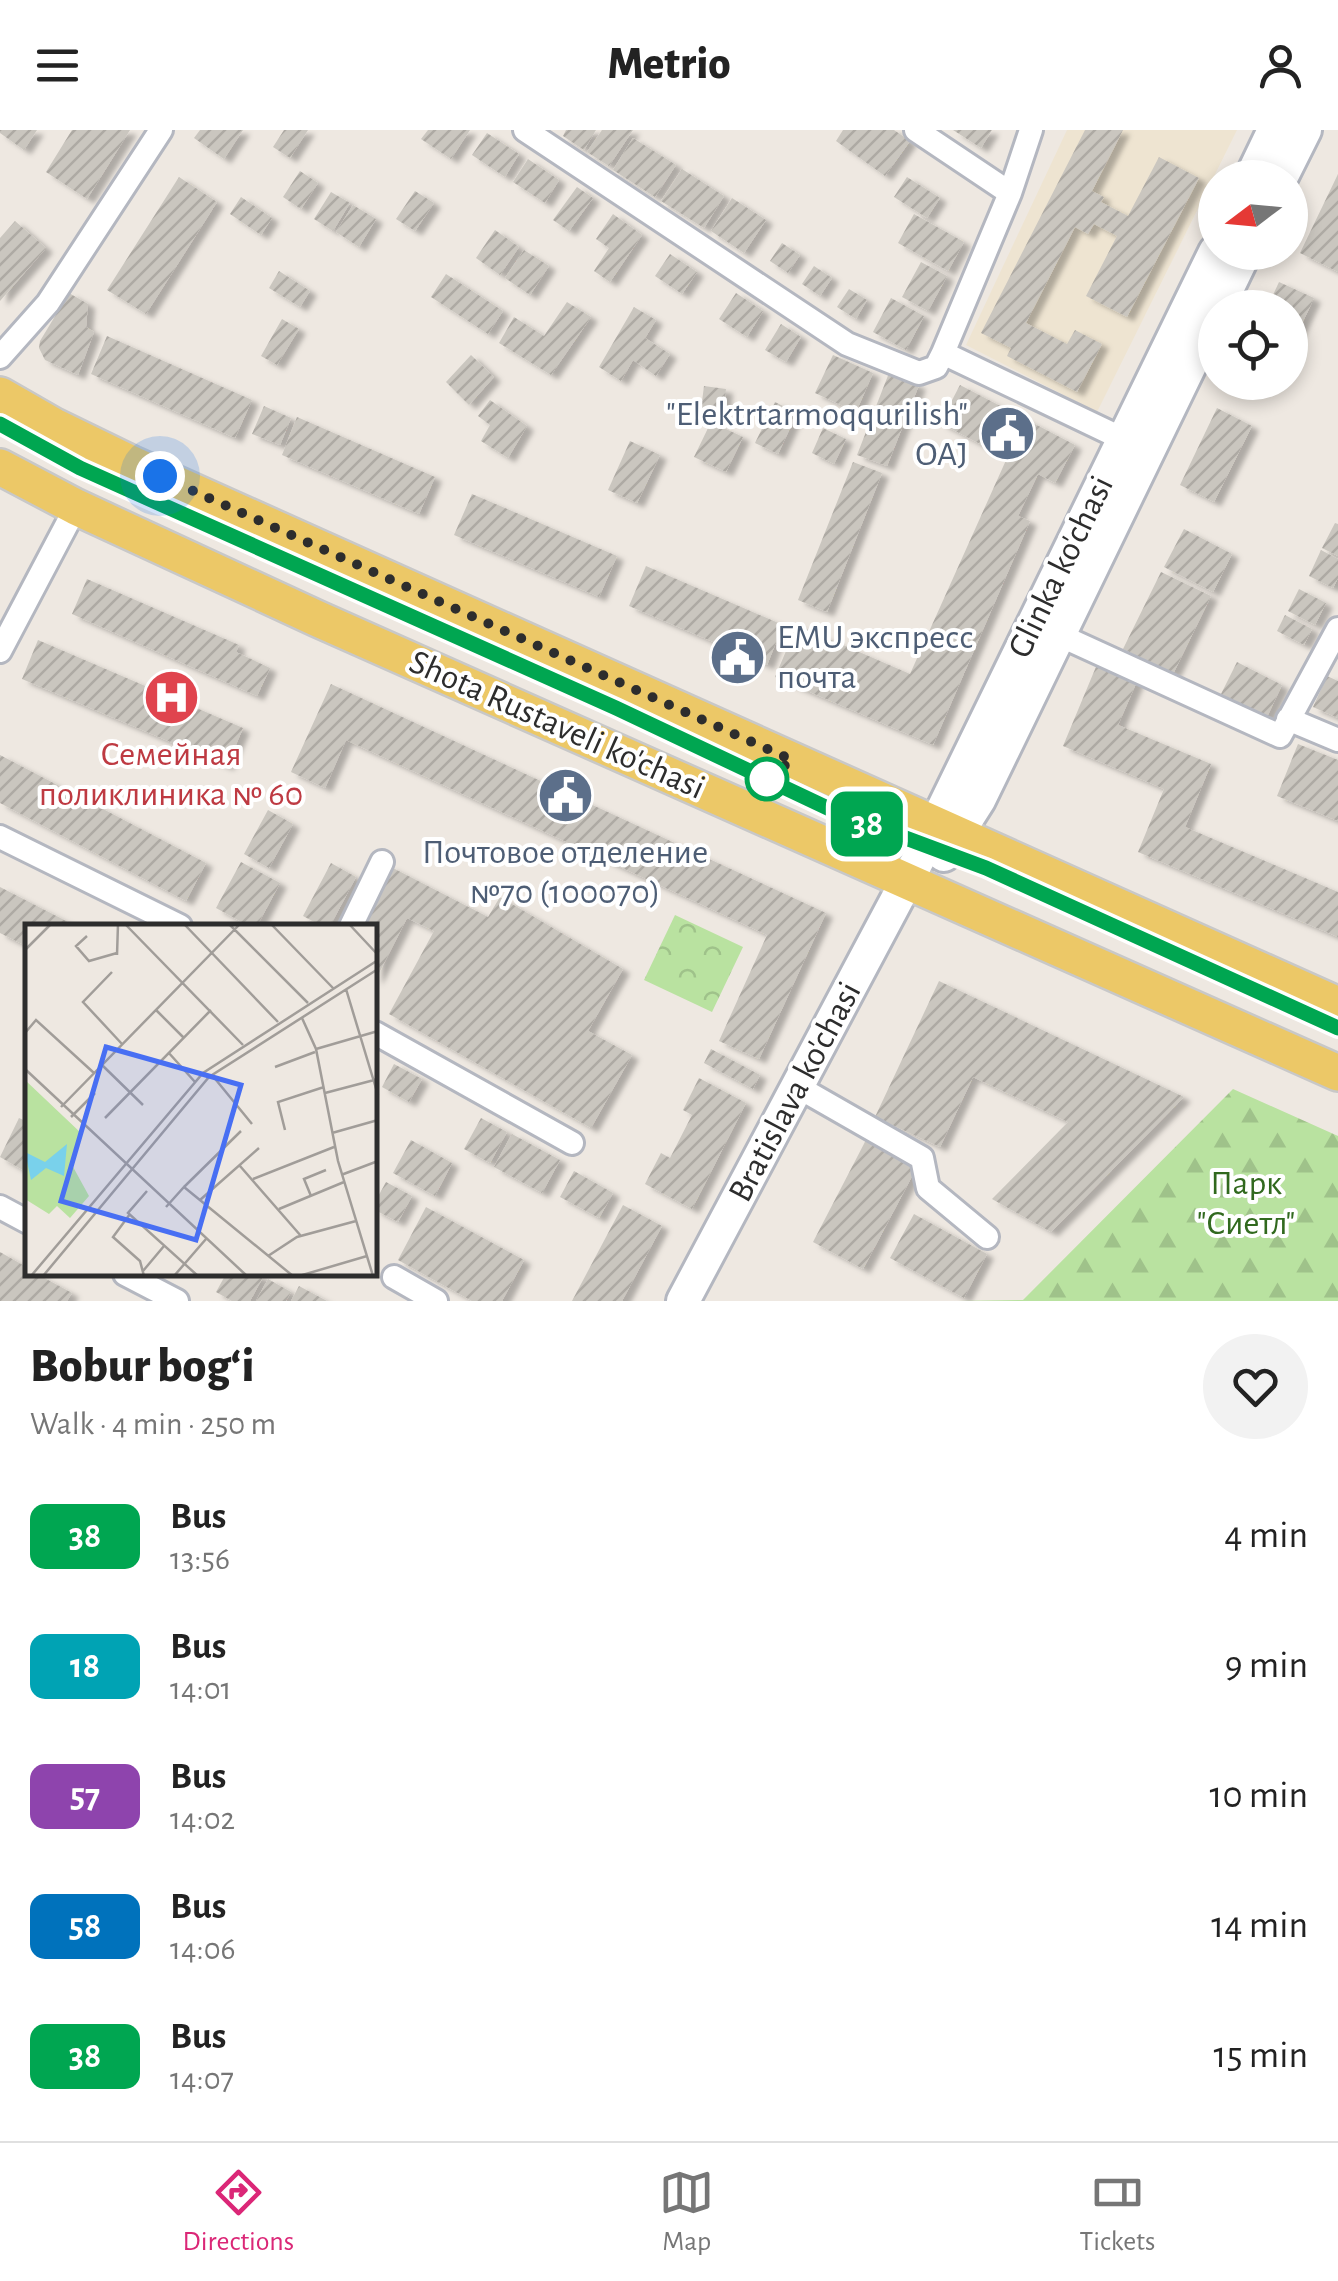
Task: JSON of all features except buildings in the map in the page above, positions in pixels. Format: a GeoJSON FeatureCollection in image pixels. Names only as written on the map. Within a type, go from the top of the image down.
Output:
{"type":"FeatureCollection","features":[{"type":"Feature","properties":{"kind":"main road"},"geometry":{"type":"LineString","coordinates":[[1260,160],[1274,130]]}},
{"type":"Feature","properties":{"kind":"main road"},"geometry":{"type":"LineString","coordinates":[[1290,160],[1304,130]]}},
{"type":"Feature","properties":{"kind":"main road","name":"Glinka ko'chasi"},"geometry":{"type":"LineString","coordinates":[[916,886],[1206,270]]}},
{"type":"Feature","properties":{"kind":"main road","name":"Glinka ko'chasi"},"geometry":{"type":"LineString","coordinates":[[946,829],[978,800],[1198,350]]}},
{"type":"Feature","properties":{"kind":"main road","name":"Shota Rustaveli ko'chasi"},"geometry":{"type":"LineString","coordinates":[[0,395],[132,464],[1338,1005]]}},
{"type":"Feature","properties":{"kind":"main road","name":"Shota Rustaveli ko'chasi"},"geometry":{"type":"LineString","coordinates":[[0,467],[76,507],[1338,1074]]}},
{"type":"Feature","properties":{"kind":"main road","name":"Bratislava ko'chasi"},"geometry":{"type":"LineString","coordinates":[[708,1301],[808,1092],[916,886]]}},
{"type":"Feature","properties":{"kind":"main road","name":"Bratislava ko'chasi"},"geometry":{"type":"LineString","coordinates":[[683,1301],[808,1092]]}},
{"type":"Feature","properties":{"kind":"street"},"geometry":{"type":"LineString","coordinates":[[0,357],[48,303],[160,130]]}},
{"type":"Feature","properties":{"kind":"street"},"geometry":{"type":"LineString","coordinates":[[525,130],[847,344],[919,372],[936,367],[943,354],[1010,193],[1031,130]]}},
{"type":"Feature","properties":{"kind":"street"},"geometry":{"type":"LineString","coordinates":[[916,130],[1010,193]]}},
{"type":"Feature","properties":{"kind":"street"},"geometry":{"type":"LineString","coordinates":[[943,354],[1124,439]]}},
{"type":"Feature","properties":{"kind":"street"},"geometry":{"type":"LineString","coordinates":[[0,651],[76,507]]}},
{"type":"Feature","properties":{"kind":"street"},"geometry":{"type":"LineString","coordinates":[[1284,727],[1338,629]]}},
{"type":"Feature","properties":{"kind":"street"},"geometry":{"type":"LineString","coordinates":[[1059,634],[1284,727],[1338,740]]}},
{"type":"Feature","properties":{"kind":"street"},"geometry":{"type":"LineString","coordinates":[[0,837],[176,924]]}},
{"type":"Feature","properties":{"kind":"street"},"geometry":{"type":"LineString","coordinates":[[352,924],[382,862]]}},
{"type":"Feature","properties":{"kind":"street"},"geometry":{"type":"LineString","coordinates":[[378,1035],[572,1142]]}},
{"type":"Feature","properties":{"kind":"street"},"geometry":{"type":"LineString","coordinates":[[808,1092],[922,1158],[928,1188],[987,1237]]}},
{"type":"Feature","properties":{"kind":"street"},"geometry":{"type":"LineString","coordinates":[[0,1207],[25,1220]]}},
{"type":"Feature","properties":{"kind":"street"},"geometry":{"type":"LineString","coordinates":[[394,1277],[436,1301]]}},
{"type":"Feature","properties":{"kind":"street"},"geometry":{"type":"LineString","coordinates":[[158,1281],[177,1301]]}},
{"type":"Feature","properties":{"kind":"shaded area"},"geometry":{"type":"Polygon","coordinates":[[[1067,130],[1237,130],[1222,160],[1198,160],[1198,209],[1097,412],[966,345],[1067,130]]]}},
{"type":"Feature","properties":{"kind":"green space"},"geometry":{"type":"Polygon","coordinates":[[[675,915],[743,947],[712,1012],[644,980],[675,915]]]}},
{"type":"Feature","properties":{"kind":"green space","name":"Парк \"Сиетл\""},"geometry":{"type":"Polygon","coordinates":[[[1233,1089],[1338,1136],[1338,1301],[957,1301],[1023,1300],[1233,1089]]]}},
{"type":"Feature","properties":{"kind":"bus line","name":"38"},"geometry":{"type":"LineString","coordinates":[[0,424],[80,468],[616,708],[836,812],[986,868],[1338,1028]]}},
{"type":"Feature","properties":{"kind":"place","name":"\"Elektrtarmoqqurilish\" OAJ"},"geometry":{"type":"Point","coordinates":[1007,434]}},
{"type":"Feature","properties":{"kind":"place","name":"EMU экспресс почта"},"geometry":{"type":"Point","coordinates":[738,657]}},
{"type":"Feature","properties":{"kind":"place","name":"Семейная поликлиника № 60"},"geometry":{"type":"Point","coordinates":[171,698]}},
{"type":"Feature","properties":{"kind":"place","name":"Почтовое отделение №70 (100070)"},"geometry":{"type":"Point","coordinates":[565,796]}},
{"type":"Feature","properties":{"kind":"route"},"geometry":{"type":"LineString","coordinates":[[160,476],[792,760],[767,779]]}}]}
